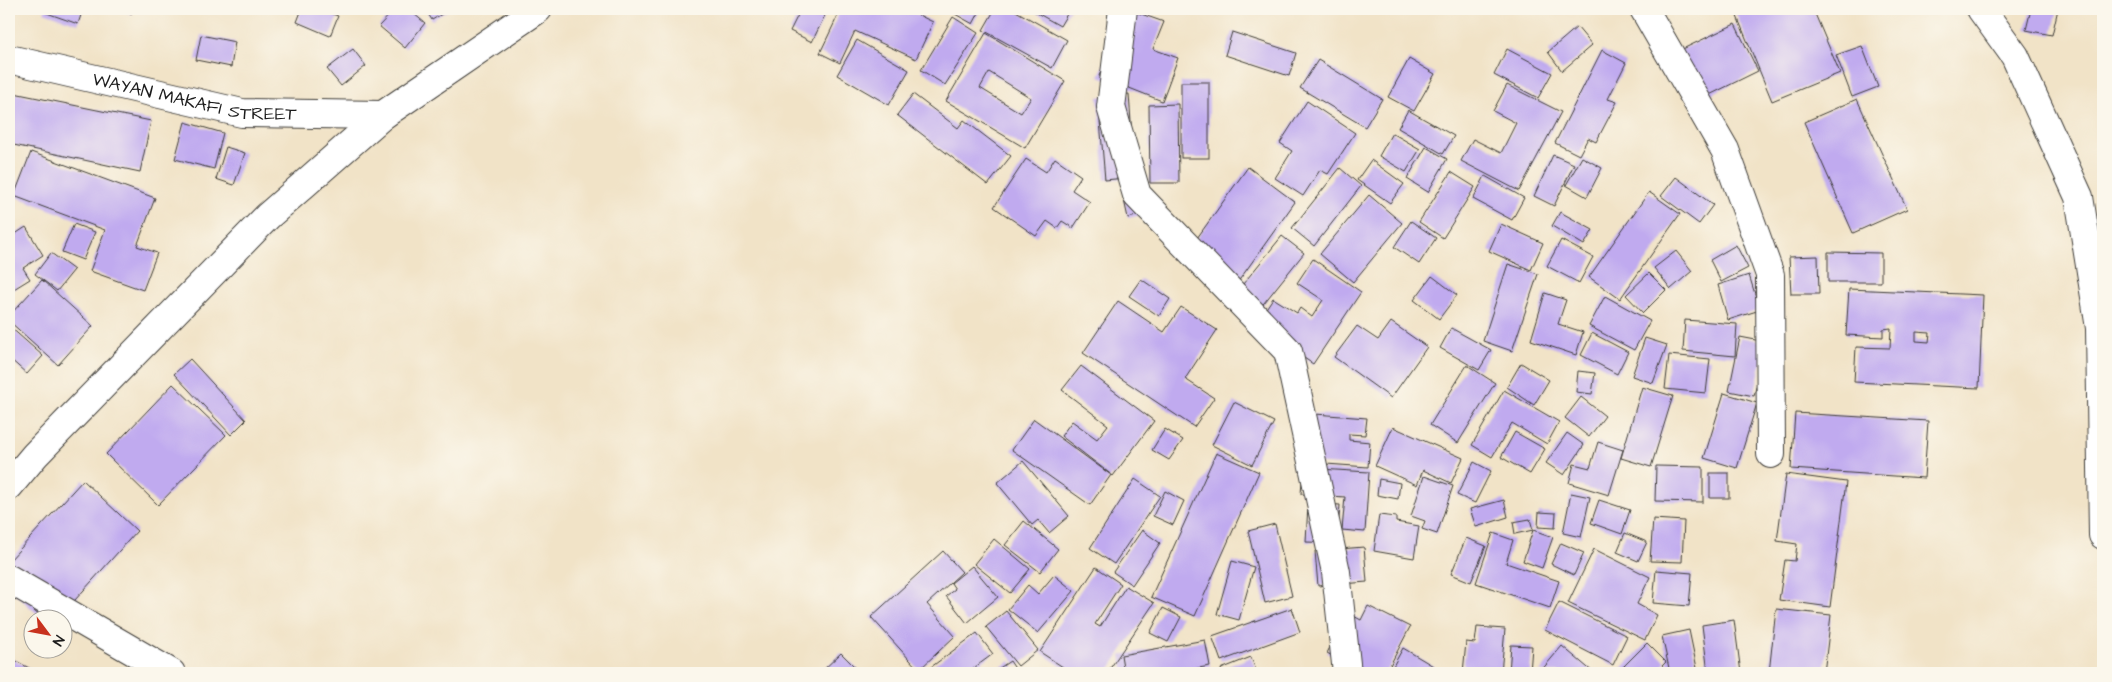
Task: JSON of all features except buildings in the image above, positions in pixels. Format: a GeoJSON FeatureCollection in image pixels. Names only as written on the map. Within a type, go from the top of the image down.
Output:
{"type":"FeatureCollection","features":[{"type":"Feature","properties":{"kind":"street"},"geometry":{"type":"LineString","coordinates":[[9,486],[35,455],[268,216],[383,115],[538,9]]}},
{"type":"Feature","properties":{"kind":"street"},"geometry":{"type":"LineString","coordinates":[[1123,9],[1111,107],[1138,196],[1288,351],[1336,572],[1347,673]]}},
{"type":"Feature","properties":{"kind":"street"},"geometry":{"type":"LineString","coordinates":[[1644,9],[1725,150],[1770,275],[1771,454]]}},
{"type":"Feature","properties":{"kind":"street"},"geometry":{"type":"LineString","coordinates":[[1981,9],[2015,56],[2079,197],[2100,328],[2103,535]]}},
{"type":"Feature","properties":{"kind":"street","name":"WAYAN MAKAFI STREET"},"geometry":{"type":"LineString","coordinates":[[9,59],[242,113],[383,115]]}},
{"type":"Feature","properties":{"kind":"street"},"geometry":{"type":"LineString","coordinates":[[9,579],[171,673]]}}]}
